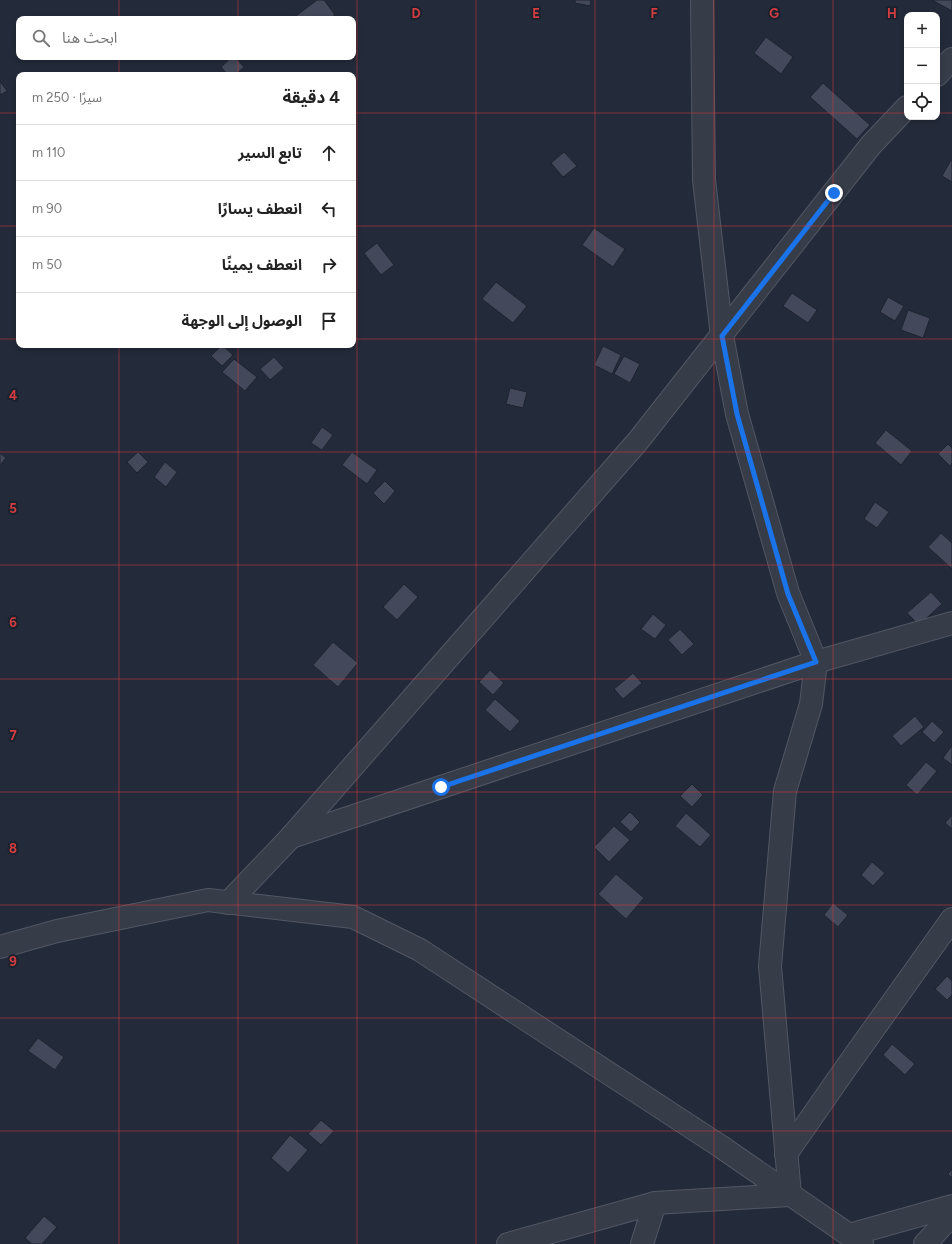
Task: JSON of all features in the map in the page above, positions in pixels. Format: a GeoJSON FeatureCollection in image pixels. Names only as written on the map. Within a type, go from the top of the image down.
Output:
{"type":"FeatureCollection","features":[{"type":"Feature","properties":{"kind":"street"},"geometry":{"type":"LineString","coordinates":[[702,0],[704,180],[722,336],[737,414],[786,586],[816,662],[811,704],[785,791],[770,966],[790,1195]]}},
{"type":"Feature","properties":{"kind":"street"},"geometry":{"type":"LineString","coordinates":[[940,72],[952,59]]}},
{"type":"Feature","properties":{"kind":"street"},"geometry":{"type":"LineString","coordinates":[[228,903],[291,837],[638,441],[871,145],[904,110]]}},
{"type":"Feature","properties":{"kind":"street"},"geometry":{"type":"LineString","coordinates":[[291,837],[816,662],[952,623]]}},
{"type":"Feature","properties":{"kind":"street"},"geometry":{"type":"LineString","coordinates":[[0,947],[57,931],[208,900],[353,917],[420,950],[713,1142],[855,1239],[952,1206]]}},
{"type":"Feature","properties":{"kind":"street"},"geometry":{"type":"LineString","coordinates":[[786,1154],[952,919]]}},
{"type":"Feature","properties":{"kind":"street"},"geometry":{"type":"LineString","coordinates":[[508,1244],[655,1203],[790,1195]]}},
{"type":"Feature","properties":{"kind":"street"},"geometry":{"type":"LineString","coordinates":[[642,1244],[655,1203]]}},
{"type":"Feature","properties":{"kind":"street"},"geometry":{"type":"LineString","coordinates":[[926,1244],[952,1215]]}},
{"type":"Feature","properties":{"kind":"building"},"geometry":{"type":"Polygon","coordinates":[[[317,0],[324,0],[335,15],[334,16],[296,16],[317,0]]]}},
{"type":"Feature","properties":{"kind":"building"},"geometry":{"type":"Polygon","coordinates":[[[575,0],[591,0],[590,6],[575,3],[575,0]]]}},
{"type":"Feature","properties":{"kind":"building"},"geometry":{"type":"Polygon","coordinates":[[[932,0],[952,0],[952,11],[932,0]]]}},
{"type":"Feature","properties":{"kind":"building"},"geometry":{"type":"Polygon","coordinates":[[[766,37],[793,57],[781,74],[754,53],[766,37]]]}},
{"type":"Feature","properties":{"kind":"building"},"geometry":{"type":"Polygon","coordinates":[[[229,60],[238,60],[244,67],[238,72],[225,72],[221,67],[229,60]]]}},
{"type":"Feature","properties":{"kind":"building"},"geometry":{"type":"Polygon","coordinates":[[[0,81],[7,91],[0,95],[0,81]]]}},
{"type":"Feature","properties":{"kind":"building"},"geometry":{"type":"Polygon","coordinates":[[[823,83],[870,125],[857,139],[810,97],[823,83]]]}},
{"type":"Feature","properties":{"kind":"building"},"geometry":{"type":"Polygon","coordinates":[[[564,152],[577,166],[563,177],[551,163],[564,152]]]}},
{"type":"Feature","properties":{"kind":"building"},"geometry":{"type":"Polygon","coordinates":[[[951,160],[952,161],[952,182],[942,176],[951,160]]]}},
{"type":"Feature","properties":{"kind":"building"},"geometry":{"type":"Polygon","coordinates":[[[594,228],[625,249],[613,267],[582,245],[594,228]]]}},
{"type":"Feature","properties":{"kind":"building"},"geometry":{"type":"Polygon","coordinates":[[[377,243],[394,265],[381,275],[364,253],[377,243]]]}},
{"type":"Feature","properties":{"kind":"building"},"geometry":{"type":"Polygon","coordinates":[[[496,282],[527,306],[513,323],[482,299],[496,282]]]}},
{"type":"Feature","properties":{"kind":"building"},"geometry":{"type":"Polygon","coordinates":[[[792,293],[817,310],[808,323],[783,306],[792,293]]]}},
{"type":"Feature","properties":{"kind":"building"},"geometry":{"type":"Polygon","coordinates":[[[888,297],[904,306],[895,321],[880,312],[888,297]]]}},
{"type":"Feature","properties":{"kind":"building"},"geometry":{"type":"Polygon","coordinates":[[[908,310],[930,318],[923,338],[901,330],[908,310]]]}},
{"type":"Feature","properties":{"kind":"building"},"geometry":{"type":"Polygon","coordinates":[[[603,346],[621,355],[612,374],[594,365],[603,346]]]}},
{"type":"Feature","properties":{"kind":"building"},"geometry":{"type":"Polygon","coordinates":[[[219,348],[225,348],[233,355],[222,366],[211,356],[219,348]]]}},
{"type":"Feature","properties":{"kind":"building"},"geometry":{"type":"Polygon","coordinates":[[[624,356],[640,364],[630,383],[614,374],[624,356]]]}},
{"type":"Feature","properties":{"kind":"building"},"geometry":{"type":"Polygon","coordinates":[[[274,357],[284,368],[270,380],[260,369],[274,357]]]}},
{"type":"Feature","properties":{"kind":"building"},"geometry":{"type":"Polygon","coordinates":[[[234,359],[257,377],[245,391],[222,372],[234,359]]]}},
{"type":"Feature","properties":{"kind":"building"},"geometry":{"type":"Polygon","coordinates":[[[510,388],[527,392],[523,408],[506,404],[510,388]]]}},
{"type":"Feature","properties":{"kind":"building"},"geometry":{"type":"Polygon","coordinates":[[[322,427],[333,435],[322,450],[311,443],[322,427]]]}},
{"type":"Feature","properties":{"kind":"building"},"geometry":{"type":"Polygon","coordinates":[[[886,430],[912,451],[901,465],[875,443],[886,430]]]}},
{"type":"Feature","properties":{"kind":"building"},"geometry":{"type":"Polygon","coordinates":[[[948,444],[952,448],[952,463],[950,466],[938,454],[948,444]]]}},
{"type":"Feature","properties":{"kind":"building"},"geometry":{"type":"Polygon","coordinates":[[[138,452],[148,462],[137,473],[127,462],[138,452]]]}},
{"type":"Feature","properties":{"kind":"building"},"geometry":{"type":"Polygon","coordinates":[[[352,452],[377,470],[367,484],[342,465],[352,452]]]}},
{"type":"Feature","properties":{"kind":"building"},"geometry":{"type":"Polygon","coordinates":[[[0,453],[6,458],[0,465],[0,453]]]}},
{"type":"Feature","properties":{"kind":"building"},"geometry":{"type":"Polygon","coordinates":[[[165,462],[177,472],[166,487],[154,477],[165,462]]]}},
{"type":"Feature","properties":{"kind":"building"},"geometry":{"type":"Polygon","coordinates":[[[385,481],[395,491],[384,504],[373,493],[385,481]]]}},
{"type":"Feature","properties":{"kind":"building"},"geometry":{"type":"Polygon","coordinates":[[[875,502],[889,512],[877,528],[864,519],[875,502]]]}},
{"type":"Feature","properties":{"kind":"building"},"geometry":{"type":"Polygon","coordinates":[[[941,533],[952,543],[952,569],[928,547],[941,533]]]}},
{"type":"Feature","properties":{"kind":"building"},"geometry":{"type":"Polygon","coordinates":[[[404,584],[418,597],[397,620],[383,607],[404,584]]]}},
{"type":"Feature","properties":{"kind":"building"},"geometry":{"type":"Polygon","coordinates":[[[931,592],[942,604],[919,625],[907,613],[931,592]]]}},
{"type":"Feature","properties":{"kind":"building"},"geometry":{"type":"Polygon","coordinates":[[[653,614],[666,625],[655,639],[641,629],[653,614]]]}},
{"type":"Feature","properties":{"kind":"building"},"geometry":{"type":"Polygon","coordinates":[[[680,629],[694,644],[682,655],[668,640],[680,629]]]}},
{"type":"Feature","properties":{"kind":"building"},"geometry":{"type":"Polygon","coordinates":[[[333,642],[358,663],[338,687],[313,665],[333,642]]]}},
{"type":"Feature","properties":{"kind":"building"},"geometry":{"type":"Polygon","coordinates":[[[490,670],[504,683],[493,695],[479,682],[490,670]]]}},
{"type":"Feature","properties":{"kind":"building"},"geometry":{"type":"Polygon","coordinates":[[[633,673],[642,683],[623,699],[614,689],[633,673]]]}},
{"type":"Feature","properties":{"kind":"building"},"geometry":{"type":"Polygon","coordinates":[[[495,699],[520,721],[510,732],[485,710],[495,699]]]}},
{"type":"Feature","properties":{"kind":"building"},"geometry":{"type":"Polygon","coordinates":[[[915,716],[924,727],[901,746],[892,736],[915,716]]]}},
{"type":"Feature","properties":{"kind":"building"},"geometry":{"type":"Polygon","coordinates":[[[932,721],[944,732],[934,743],[922,732],[932,721]]]}},
{"type":"Feature","properties":{"kind":"building"},"geometry":{"type":"Polygon","coordinates":[[[952,745],[952,765],[943,758],[952,745]]]}},
{"type":"Feature","properties":{"kind":"building"},"geometry":{"type":"Polygon","coordinates":[[[926,762],[937,771],[917,795],[906,785],[926,762]]]}},
{"type":"Feature","properties":{"kind":"building"},"geometry":{"type":"Polygon","coordinates":[[[692,784],[703,795],[692,807],[680,796],[692,784]]]}},
{"type":"Feature","properties":{"kind":"building"},"geometry":{"type":"Polygon","coordinates":[[[630,812],[640,822],[631,832],[620,822],[630,812]]]}},
{"type":"Feature","properties":{"kind":"building"},"geometry":{"type":"Polygon","coordinates":[[[686,813],[711,835],[700,847],[675,826],[686,813]]]}},
{"type":"Feature","properties":{"kind":"building"},"geometry":{"type":"Polygon","coordinates":[[[952,815],[952,829],[945,823],[952,815]]]}},
{"type":"Feature","properties":{"kind":"building"},"geometry":{"type":"Polygon","coordinates":[[[614,826],[630,840],[609,862],[594,847],[614,826]]]}},
{"type":"Feature","properties":{"kind":"building"},"geometry":{"type":"Polygon","coordinates":[[[872,862],[885,873],[873,886],[861,875],[872,862]]]}},
{"type":"Feature","properties":{"kind":"building"},"geometry":{"type":"Polygon","coordinates":[[[616,874],[644,898],[626,919],[598,894],[616,874]]]}},
{"type":"Feature","properties":{"kind":"building"},"geometry":{"type":"Polygon","coordinates":[[[833,903],[848,915],[838,927],[824,915],[833,903]]]}},
{"type":"Feature","properties":{"kind":"building"},"geometry":{"type":"Polygon","coordinates":[[[947,976],[952,981],[952,995],[947,1000],[935,989],[947,976]]]}},
{"type":"Feature","properties":{"kind":"building"},"geometry":{"type":"Polygon","coordinates":[[[38,1038],[64,1057],[55,1070],[28,1051],[38,1038]]]}},
{"type":"Feature","properties":{"kind":"building"},"geometry":{"type":"Polygon","coordinates":[[[892,1044],[915,1064],[905,1075],[883,1055],[892,1044]]]}},
{"type":"Feature","properties":{"kind":"building"},"geometry":{"type":"Polygon","coordinates":[[[321,1120],[334,1131],[321,1145],[308,1134],[321,1120]]]}},
{"type":"Feature","properties":{"kind":"building"},"geometry":{"type":"Polygon","coordinates":[[[290,1135],[308,1150],[288,1173],[271,1158],[290,1135]]]}},
{"type":"Feature","properties":{"kind":"building"},"geometry":{"type":"Polygon","coordinates":[[[952,1169],[952,1178],[948,1174],[952,1169]]]}},
{"type":"Feature","properties":{"kind":"building"},"geometry":{"type":"Polygon","coordinates":[[[44,1216],[57,1227],[42,1244],[32,1244],[25,1238],[44,1216]]]}},
{"type":"Feature","properties":{"kind":"route"},"geometry":{"type":"LineString","coordinates":[[441,787],[816,662],[788,594],[737,414],[722,336],[834,193]]}}]}
